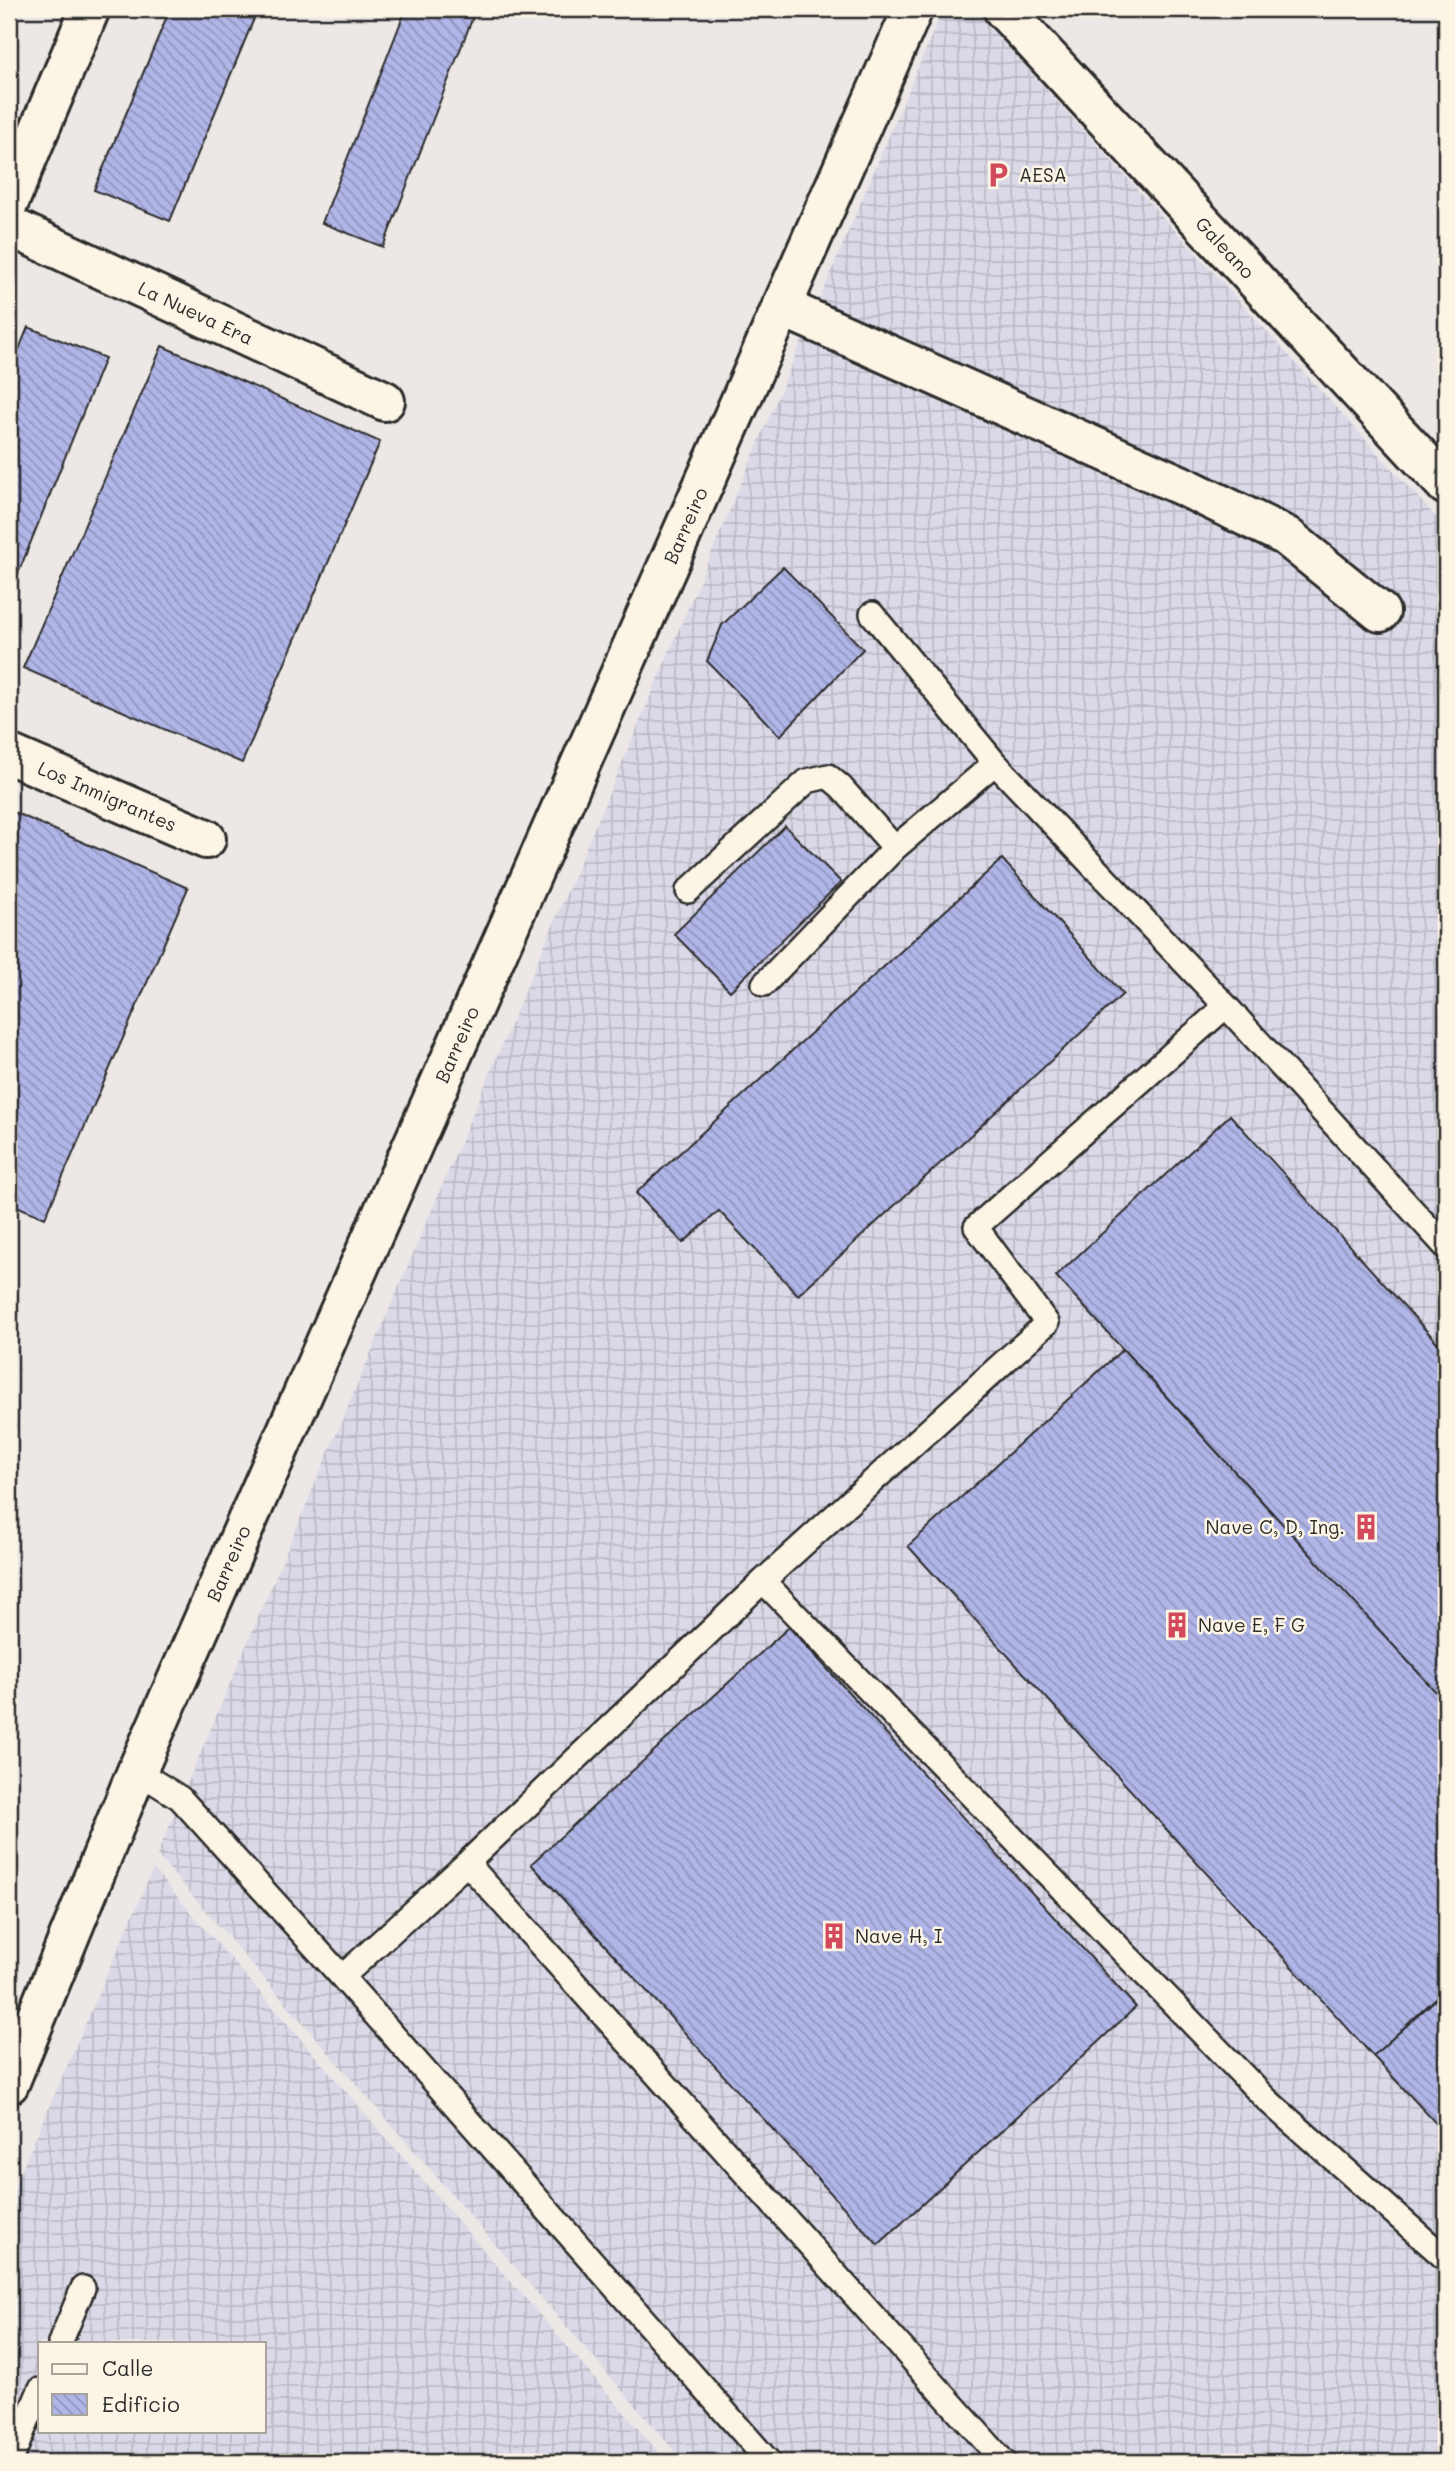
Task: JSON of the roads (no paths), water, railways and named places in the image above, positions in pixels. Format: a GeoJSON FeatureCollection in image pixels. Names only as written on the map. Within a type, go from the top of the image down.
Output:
{"type":"FeatureCollection","features":[{"type":"Feature","properties":{"kind":"street"},"geometry":{"type":"LineString","coordinates":[[9,202],[90,9]]}},
{"type":"Feature","properties":{"kind":"street","name":"Barreiro"},"geometry":{"type":"LineString","coordinates":[[9,2084],[138,1771],[913,9]]}},
{"type":"Feature","properties":{"kind":"street","name":"Galeano"},"geometry":{"type":"LineString","coordinates":[[1003,9],[1446,485]]}},
{"type":"Feature","properties":{"kind":"street","name":"La Nueva Era"},"geometry":{"type":"LineString","coordinates":[[9,226],[385,401]]}},
{"type":"Feature","properties":{"kind":"street"},"geometry":{"type":"LineString","coordinates":[[782,307],[1174,482],[1286,536],[1380,612]]}},
{"type":"Feature","properties":{"kind":"street","name":"Los Inmigrantes"},"geometry":{"type":"LineString","coordinates":[[9,754],[206,839]]}},
{"type":"Feature","properties":{"kind":"lane"},"geometry":{"type":"LineString","coordinates":[[872,614],[995,763],[1226,1006],[1446,1247]]}},
{"type":"Feature","properties":{"kind":"lane"},"geometry":{"type":"LineString","coordinates":[[764,984],[895,848],[995,763]]}},
{"type":"Feature","properties":{"kind":"lane"},"geometry":{"type":"LineString","coordinates":[[688,891],[807,781],[828,776],[895,848]]}},
{"type":"Feature","properties":{"kind":"lane"},"geometry":{"type":"LineString","coordinates":[[342,1977],[467,1863],[763,1581],[1047,1324],[976,1227],[1226,1006]]}},
{"type":"Feature","properties":{"kind":"lane"},"geometry":{"type":"LineString","coordinates":[[763,1581],[1268,2100],[1446,2259]]}},
{"type":"Feature","properties":{"kind":"lane"},"geometry":{"type":"LineString","coordinates":[[138,1771],[180,1798],[342,1977],[769,2462]]}},
{"type":"Feature","properties":{"kind":"lane"},"geometry":{"type":"LineString","coordinates":[[467,1863],[1003,2462]]}},
{"type":"Feature","properties":{"kind":"lane"},"geometry":{"type":"LineString","coordinates":[[60,2342],[83,2288]]}},
{"type":"Feature","properties":{"kind":"lane"},"geometry":{"type":"LineString","coordinates":[[10,2462],[38,2395]]}},
{"type":"Feature","properties":{"kind":"place","name":"AESA"},"geometry":{"type":"Point","coordinates":[998,175]}},
{"type":"Feature","properties":{"kind":"place","name":"Nave C, D, Ing."},"geometry":{"type":"Point","coordinates":[1366,1527]}},
{"type":"Feature","properties":{"kind":"place","name":"Nave E, F G"},"geometry":{"type":"Point","coordinates":[1177,1625]}},
{"type":"Feature","properties":{"kind":"place","name":"Nave H, I"},"geometry":{"type":"Point","coordinates":[834,1936]}}]}
